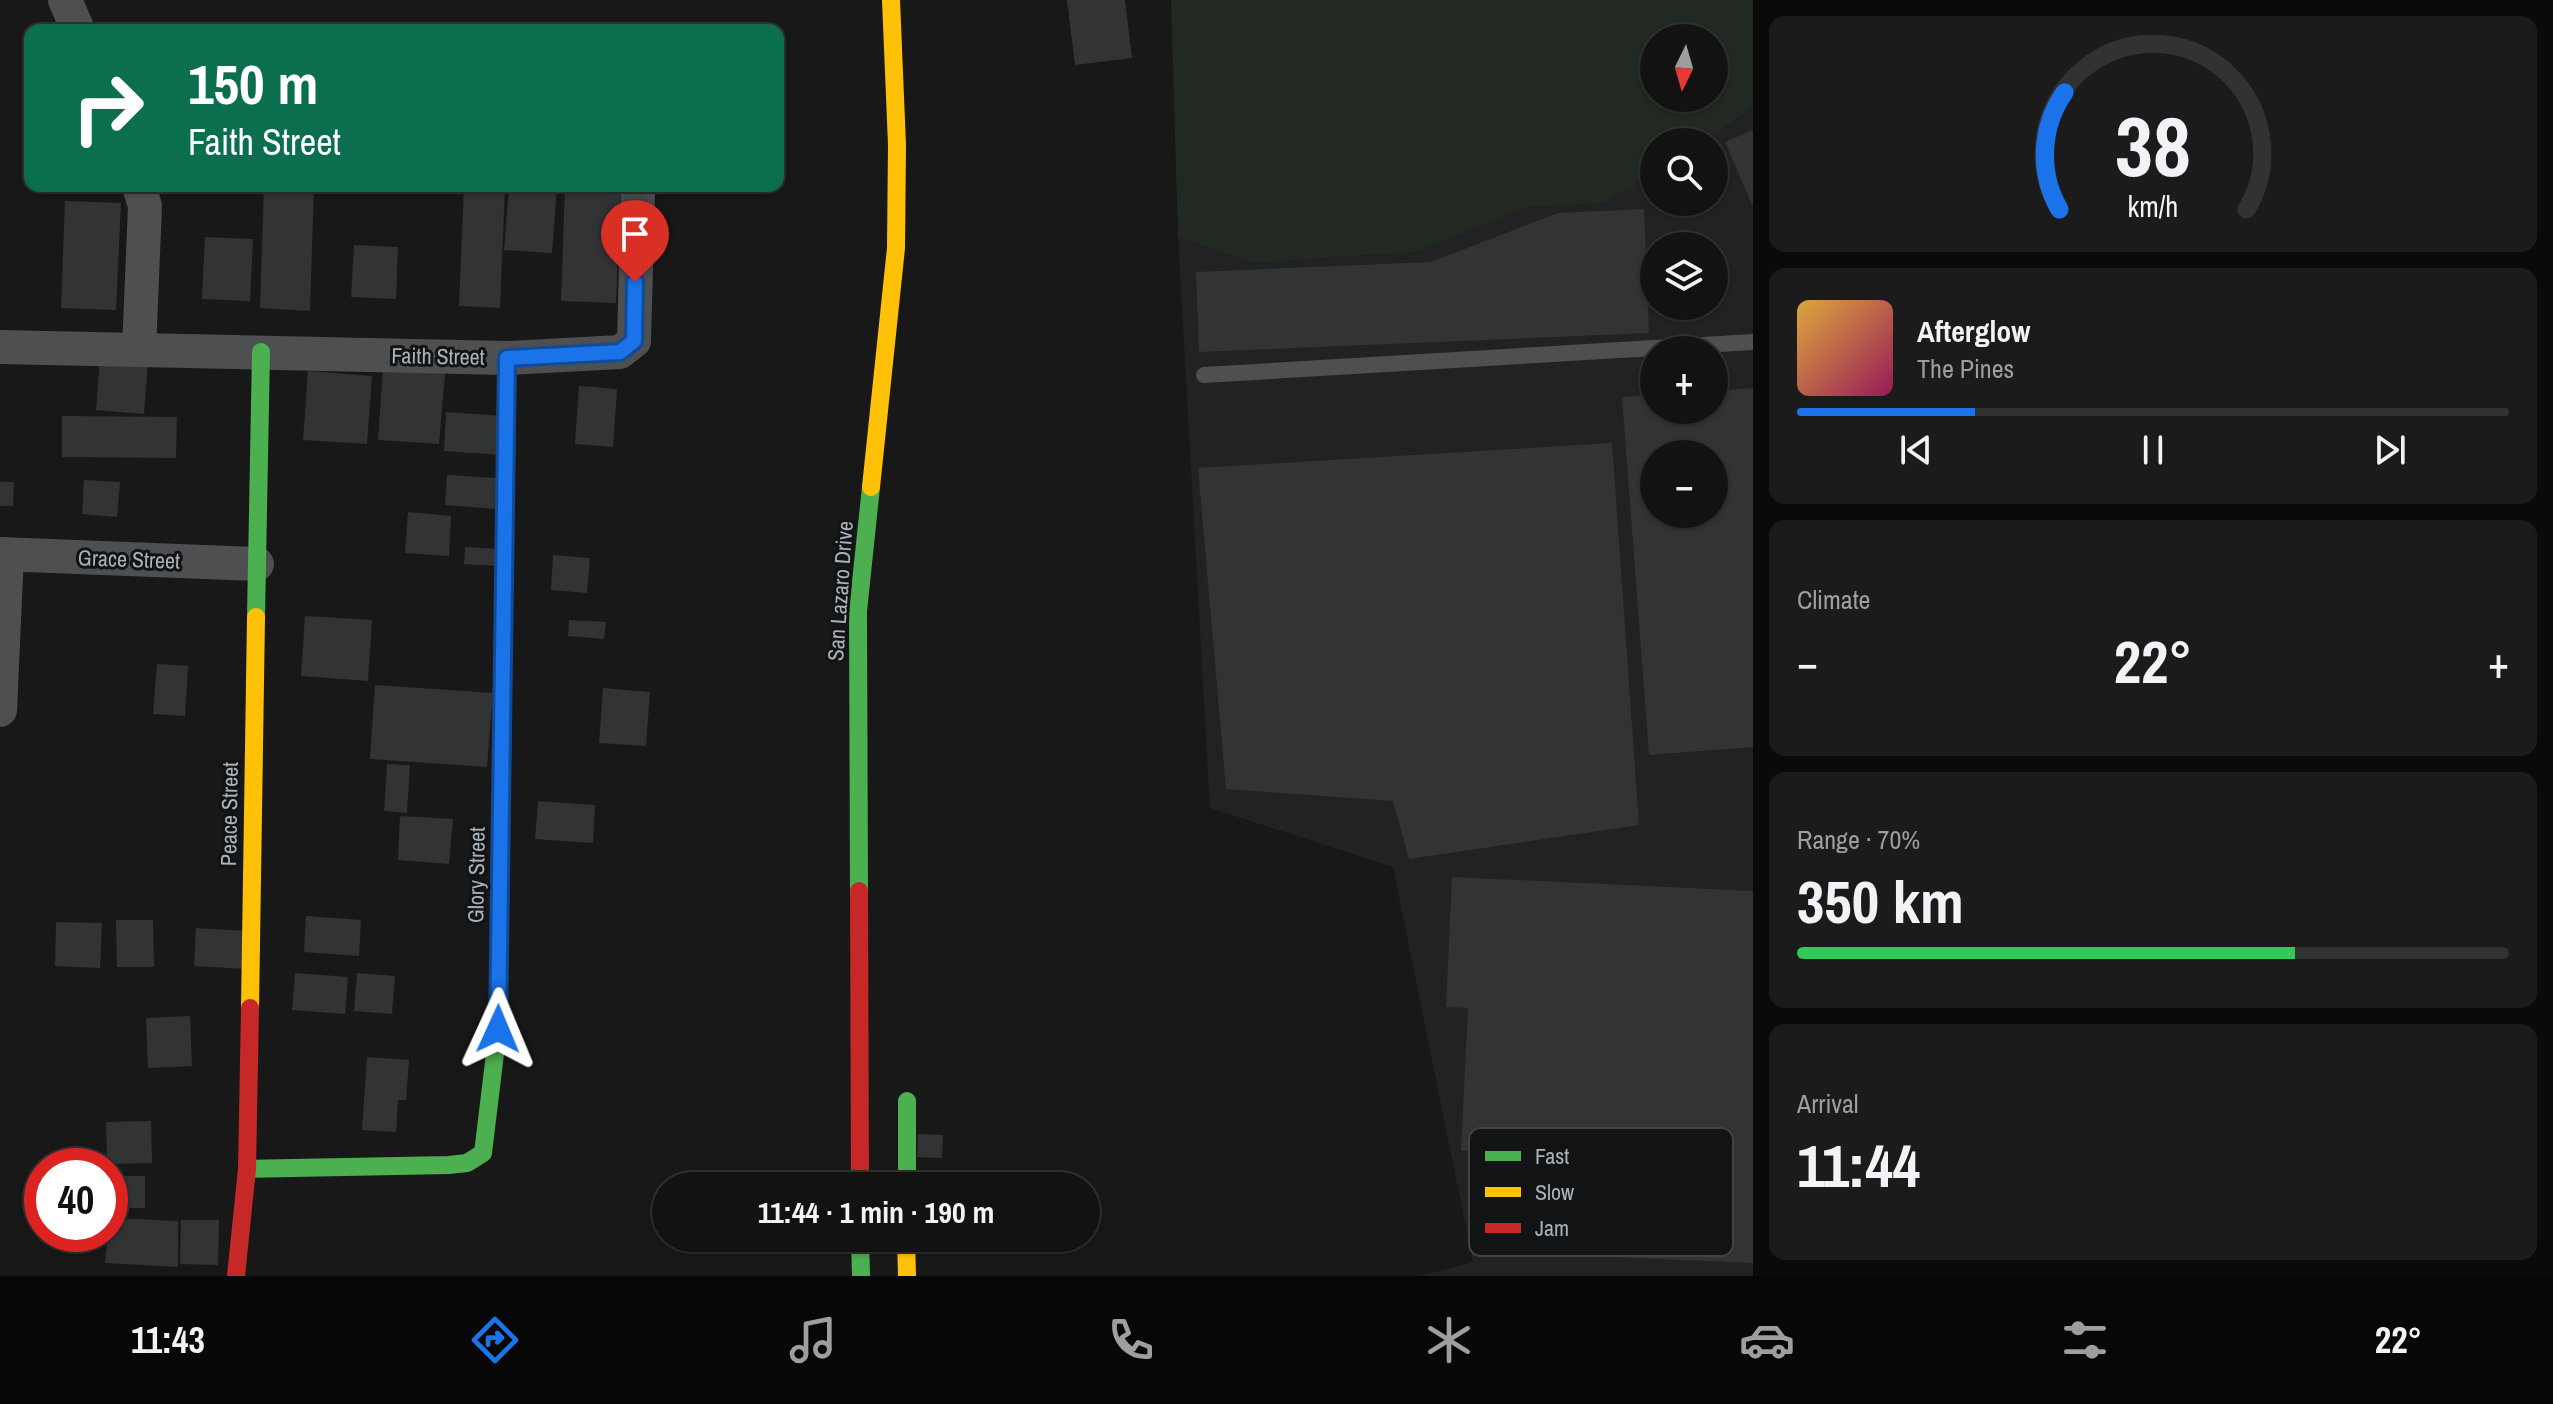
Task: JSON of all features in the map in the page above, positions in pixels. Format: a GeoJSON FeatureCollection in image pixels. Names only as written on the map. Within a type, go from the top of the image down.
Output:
{"type":"FeatureCollection","features":[{"type":"Feature","properties":{"kind":"street"},"geometry":{"type":"LineString","coordinates":[[65,0],[75,24]]}},
{"type":"Feature","properties":{"kind":"street","name":"San Lazaro Drive"},"geometry":{"type":"LineString","coordinates":[[860,1172],[858,611],[896,248],[897,145],[891,0]]}},
{"type":"Feature","properties":{"kind":"street"},"geometry":{"type":"LineString","coordinates":[[139,350],[145,206],[141,192]]}},
{"type":"Feature","properties":{"kind":"street","name":"Faith Street"},"geometry":{"type":"LineString","coordinates":[[0,347],[507,358],[620,352],[634,341],[638,193]]}},
{"type":"Feature","properties":{"kind":"street","name":"Peace Street"},"geometry":{"type":"LineString","coordinates":[[236,1276],[247,1169],[261,352]]}},
{"type":"Feature","properties":{"kind":"street","name":"Glory Street"},"geometry":{"type":"LineString","coordinates":[[247,1169],[449,1165],[467,1163],[483,1153],[488,1134],[498,1029],[507,358]]}},
{"type":"Feature","properties":{"kind":"street"},"geometry":{"type":"LineString","coordinates":[[0,710],[3,554]]}},
{"type":"Feature","properties":{"kind":"street","name":"Grace Street"},"geometry":{"type":"LineString","coordinates":[[3,554],[257,564]]}},
{"type":"Feature","properties":{"kind":"street"},"geometry":{"type":"LineString","coordinates":[[907,1101],[907,1172]]}},
{"type":"Feature","properties":{"kind":"street"},"geometry":{"type":"LineString","coordinates":[[860,1252],[861,1276]]}},
{"type":"Feature","properties":{"kind":"street"},"geometry":{"type":"LineString","coordinates":[[905,1252],[907,1276]]}},
{"type":"Feature","properties":{"kind":"lane"},"geometry":{"type":"LineString","coordinates":[[1204,375],[1753,342]]}},
{"type":"Feature","properties":{"kind":"shaded area"},"geometry":{"type":"Polygon","coordinates":[[[1171,0],[1753,0],[1753,107],[1724,128],[1640,128],[1640,181],[1604,203],[1527,207],[1417,252],[1253,263],[1178,237],[1171,0]]]}},
{"type":"Feature","properties":{"kind":"shaded area"},"geometry":{"type":"Polygon","coordinates":[[[1753,107],[1753,1276],[1420,1276],[1473,1262],[1472,1256],[1733,1256],[1733,1128],[1469,1128],[1469,1242],[1393,867],[1210,808],[1178,237],[1253,263],[1417,252],[1527,207],[1604,203],[1640,181],[1640,216],[1728,216],[1728,128],[1724,128],[1753,107]]]}},
{"type":"Feature","properties":{"kind":"building"},"geometry":{"type":"Polygon","coordinates":[[[1067,0],[1125,0],[1132,58],[1075,65],[1067,0]]]}},
{"type":"Feature","properties":{"kind":"building"},"geometry":{"type":"Polygon","coordinates":[[[1753,130],[1753,207],[1728,149],[1728,141],[1753,130]]]}},
{"type":"Feature","properties":{"kind":"building"},"geometry":{"type":"Polygon","coordinates":[[[264,192],[314,192],[310,311],[260,308],[264,192]]]}},
{"type":"Feature","properties":{"kind":"building"},"geometry":{"type":"Polygon","coordinates":[[[464,192],[505,192],[500,308],[459,306],[464,192]]]}},
{"type":"Feature","properties":{"kind":"building"},"geometry":{"type":"Polygon","coordinates":[[[509,192],[557,192],[552,253],[504,250],[509,192]]]}},
{"type":"Feature","properties":{"kind":"building"},"geometry":{"type":"Polygon","coordinates":[[[565,192],[621,192],[616,303],[561,301],[565,192]]]}},
{"type":"Feature","properties":{"kind":"building"},"geometry":{"type":"Polygon","coordinates":[[[65,201],[121,203],[116,310],[61,308],[65,201]]]}},
{"type":"Feature","properties":{"kind":"building"},"geometry":{"type":"Polygon","coordinates":[[[1640,209],[1640,216],[1644,216],[1645,232],[1640,232],[1640,320],[1648,320],[1649,333],[1199,352],[1196,272],[1431,262],[1558,213],[1640,209]]]}},
{"type":"Feature","properties":{"kind":"building"},"geometry":{"type":"Polygon","coordinates":[[[205,237],[253,239],[250,301],[202,299],[205,237]]]}},
{"type":"Feature","properties":{"kind":"building"},"geometry":{"type":"Polygon","coordinates":[[[354,245],[398,247],[396,299],[351,297],[354,245]]]}},
{"type":"Feature","properties":{"kind":"building"},"geometry":{"type":"Polygon","coordinates":[[[100,356],[148,360],[144,414],[96,410],[100,356]]]}},
{"type":"Feature","properties":{"kind":"building"},"geometry":{"type":"Polygon","coordinates":[[[383,369],[445,373],[439,444],[378,440],[383,369]]]}},
{"type":"Feature","properties":{"kind":"building"},"geometry":{"type":"Polygon","coordinates":[[[308,371],[372,376],[367,444],[303,440],[308,371]]]}},
{"type":"Feature","properties":{"kind":"building"},"geometry":{"type":"Polygon","coordinates":[[[579,386],[617,389],[613,447],[575,444],[579,386]]]}},
{"type":"Feature","properties":{"kind":"building"},"geometry":{"type":"Polygon","coordinates":[[[1753,388],[1753,747],[1649,755],[1622,397],[1640,396],[1640,424],[1728,424],[1728,390],[1753,388]]]}},
{"type":"Feature","properties":{"kind":"building"},"geometry":{"type":"Polygon","coordinates":[[[446,412],[505,416],[502,455],[444,451],[446,412]]]}},
{"type":"Feature","properties":{"kind":"building"},"geometry":{"type":"Polygon","coordinates":[[[62,416],[177,417],[176,458],[62,457],[62,416]]]}},
{"type":"Feature","properties":{"kind":"building"},"geometry":{"type":"Polygon","coordinates":[[[1612,443],[1639,825],[1409,859],[1393,801],[1226,789],[1198,468],[1612,443]]]}},
{"type":"Feature","properties":{"kind":"building"},"geometry":{"type":"Polygon","coordinates":[[[447,475],[497,478],[496,509],[445,505],[447,475]]]}},
{"type":"Feature","properties":{"kind":"building"},"geometry":{"type":"Polygon","coordinates":[[[84,480],[120,482],[117,517],[82,514],[84,480]]]}},
{"type":"Feature","properties":{"kind":"building"},"geometry":{"type":"Polygon","coordinates":[[[0,482],[14,482],[13,506],[0,506],[0,482]]]}},
{"type":"Feature","properties":{"kind":"building"},"geometry":{"type":"Polygon","coordinates":[[[408,512],[451,516],[449,556],[405,553],[408,512]]]}},
{"type":"Feature","properties":{"kind":"building"},"geometry":{"type":"Polygon","coordinates":[[[465,547],[498,549],[497,566],[464,564],[465,547]]]}},
{"type":"Feature","properties":{"kind":"building"},"geometry":{"type":"Polygon","coordinates":[[[553,555],[590,558],[587,593],[551,590],[553,555]]]}},
{"type":"Feature","properties":{"kind":"building"},"geometry":{"type":"Polygon","coordinates":[[[305,616],[372,620],[368,681],[301,676],[305,616]]]}},
{"type":"Feature","properties":{"kind":"building"},"geometry":{"type":"Polygon","coordinates":[[[569,620],[606,622],[604,639],[568,636],[569,620]]]}},
{"type":"Feature","properties":{"kind":"building"},"geometry":{"type":"Polygon","coordinates":[[[157,664],[188,666],[185,716],[153,714],[157,664]]]}},
{"type":"Feature","properties":{"kind":"building"},"geometry":{"type":"Polygon","coordinates":[[[375,685],[493,693],[487,767],[370,759],[375,685]]]}},
{"type":"Feature","properties":{"kind":"building"},"geometry":{"type":"Polygon","coordinates":[[[603,688],[650,692],[646,746],[599,743],[603,688]]]}},
{"type":"Feature","properties":{"kind":"building"},"geometry":{"type":"Polygon","coordinates":[[[387,764],[410,765],[407,813],[384,811],[387,764]]]}},
{"type":"Feature","properties":{"kind":"building"},"geometry":{"type":"Polygon","coordinates":[[[538,801],[595,805],[593,843],[535,839],[538,801]]]}},
{"type":"Feature","properties":{"kind":"building"},"geometry":{"type":"Polygon","coordinates":[[[400,816],[453,819],[449,864],[398,860],[400,816]]]}},
{"type":"Feature","properties":{"kind":"building"},"geometry":{"type":"Polygon","coordinates":[[[1452,877],[1753,891],[1753,1263],[1594,1256],[1733,1256],[1733,1128],[1469,1128],[1469,1151],[1461,1151],[1468,1008],[1446,1007],[1452,877]]]}},
{"type":"Feature","properties":{"kind":"building"},"geometry":{"type":"Polygon","coordinates":[[[306,916],[361,920],[359,956],[304,952],[306,916]]]}},
{"type":"Feature","properties":{"kind":"building"},"geometry":{"type":"Polygon","coordinates":[[[116,920],[153,920],[154,967],[117,967],[116,920]]]}},
{"type":"Feature","properties":{"kind":"building"},"geometry":{"type":"Polygon","coordinates":[[[56,922],[102,923],[100,968],[55,966],[56,922]]]}},
{"type":"Feature","properties":{"kind":"building"},"geometry":{"type":"Polygon","coordinates":[[[196,928],[247,931],[245,969],[194,966],[196,928]]]}},
{"type":"Feature","properties":{"kind":"building"},"geometry":{"type":"Polygon","coordinates":[[[295,973],[348,977],[345,1014],[292,1010],[295,973]]]}},
{"type":"Feature","properties":{"kind":"building"},"geometry":{"type":"Polygon","coordinates":[[[357,973],[395,976],[392,1014],[354,1011],[357,973]]]}},
{"type":"Feature","properties":{"kind":"building"},"geometry":{"type":"Polygon","coordinates":[[[190,1016],[192,1066],[148,1068],[146,1018],[190,1016]]]}},
{"type":"Feature","properties":{"kind":"building"},"geometry":{"type":"Polygon","coordinates":[[[367,1057],[409,1060],[406,1100],[398,1100],[396,1132],[362,1130],[367,1057]]]}},
{"type":"Feature","properties":{"kind":"building"},"geometry":{"type":"Polygon","coordinates":[[[151,1121],[152,1163],[128,1164],[128,1148],[107,1148],[106,1122],[151,1121]]]}},
{"type":"Feature","properties":{"kind":"building"},"geometry":{"type":"Polygon","coordinates":[[[918,1134],[943,1135],[942,1158],[917,1157],[918,1134]]]}},
{"type":"Feature","properties":{"kind":"building"},"geometry":{"type":"Polygon","coordinates":[[[128,1176],[145,1176],[145,1208],[128,1208],[128,1176]]]}},
{"type":"Feature","properties":{"kind":"building"},"geometry":{"type":"Polygon","coordinates":[[[128,1219],[178,1221],[178,1267],[105,1263],[106,1252],[128,1252],[128,1219]]]}},
{"type":"Feature","properties":{"kind":"building"},"geometry":{"type":"Polygon","coordinates":[[[181,1220],[219,1220],[218,1265],[180,1264],[181,1220]]]}},
{"type":"Feature","properties":{"kind":"traffic: fast"},"geometry":{"type":"LineString","coordinates":[[256,617],[261,352]]}},
{"type":"Feature","properties":{"kind":"traffic: fast"},"geometry":{"type":"LineString","coordinates":[[859,891],[858,611],[871,487]]}},
{"type":"Feature","properties":{"kind":"traffic: fast"},"geometry":{"type":"LineString","coordinates":[[247,1169],[449,1165],[467,1163],[483,1153],[498,1029],[502,720]]}},
{"type":"Feature","properties":{"kind":"traffic: fast"},"geometry":{"type":"LineString","coordinates":[[907,1101],[907,1172]]}},
{"type":"Feature","properties":{"kind":"traffic: fast"},"geometry":{"type":"LineString","coordinates":[[860,1252],[861,1276]]}},
{"type":"Feature","properties":{"kind":"traffic: slow"},"geometry":{"type":"LineString","coordinates":[[871,487],[896,248],[897,145],[891,0]]}},
{"type":"Feature","properties":{"kind":"traffic: slow"},"geometry":{"type":"LineString","coordinates":[[502,720],[507,358]]}},
{"type":"Feature","properties":{"kind":"traffic: slow"},"geometry":{"type":"LineString","coordinates":[[250,1008],[256,617]]}},
{"type":"Feature","properties":{"kind":"traffic: slow"},"geometry":{"type":"LineString","coordinates":[[906,1252],[907,1276]]}},
{"type":"Feature","properties":{"kind":"traffic: jam"},"geometry":{"type":"LineString","coordinates":[[859,891],[860,1172]]}},
{"type":"Feature","properties":{"kind":"traffic: jam"},"geometry":{"type":"LineString","coordinates":[[236,1276],[247,1169],[250,1008]]}},
{"type":"Feature","properties":{"kind":"route"},"geometry":{"type":"LineString","coordinates":[[498,1029],[507,358],[620,352],[634,341],[635,282]]}}]}
